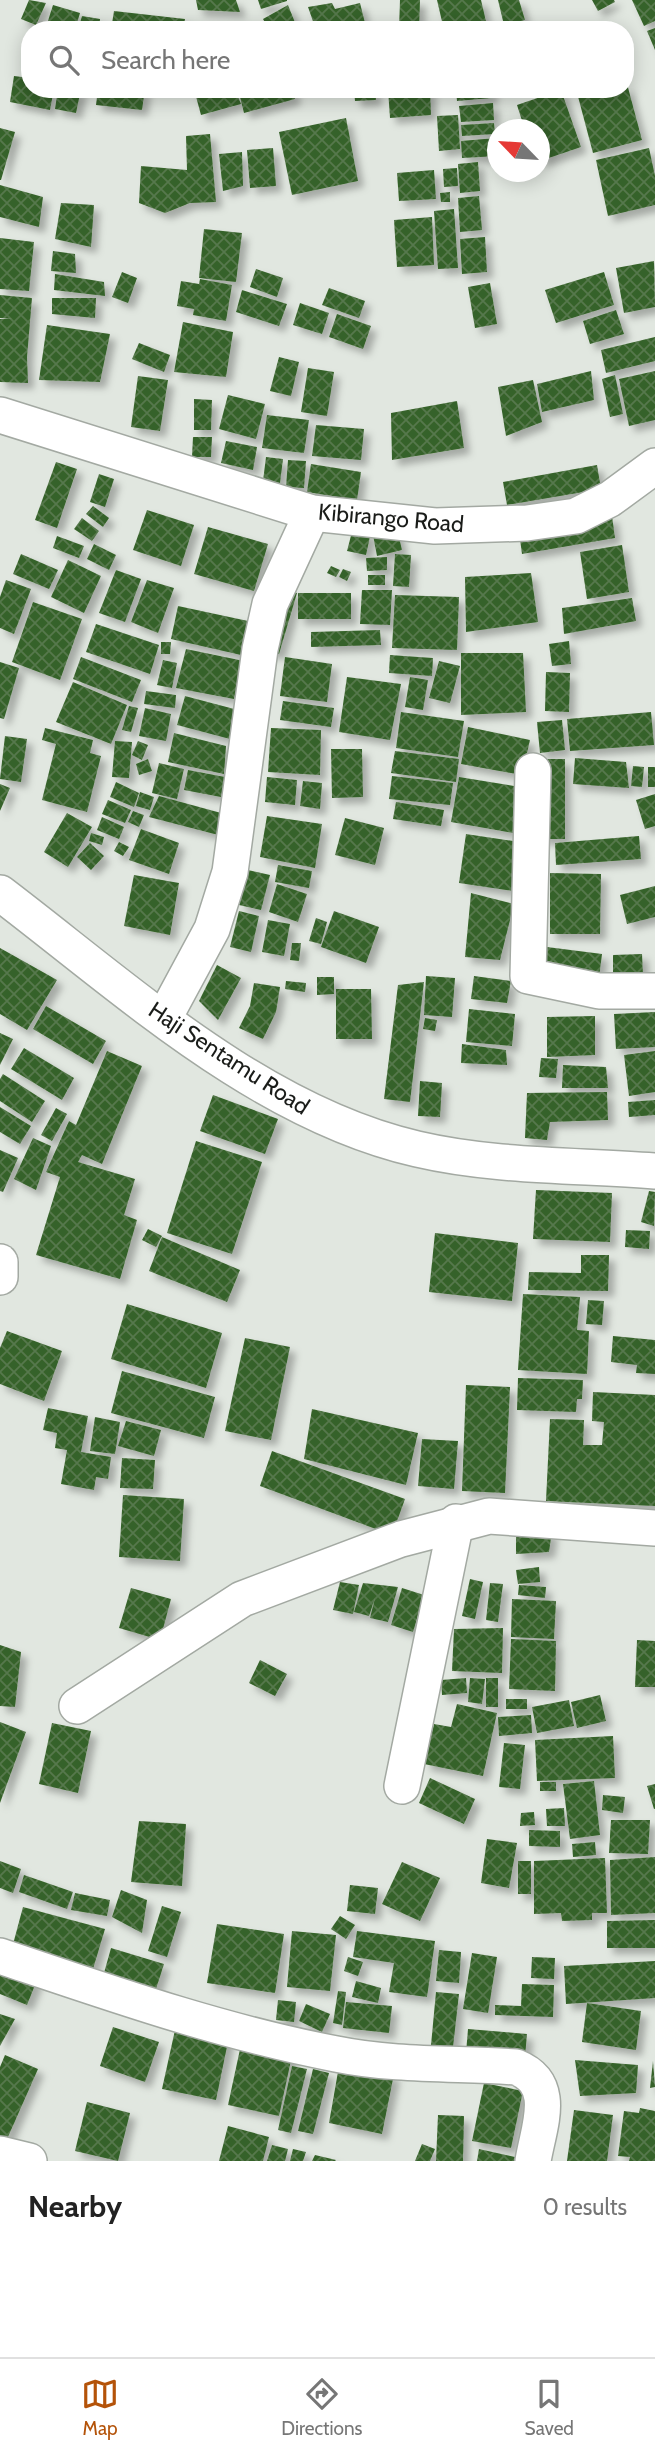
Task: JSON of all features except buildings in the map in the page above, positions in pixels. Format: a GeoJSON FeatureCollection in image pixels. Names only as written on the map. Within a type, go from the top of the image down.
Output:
{"type":"FeatureCollection","features":[{"type":"Feature","properties":{"kind":"street","name":"Kibirango Road"},"geometry":{"type":"LineString","coordinates":[[0,415],[312,513],[435,526],[527,523],[576,516],[610,499],[655,466]]}},
{"type":"Feature","properties":{"kind":"street"},"geometry":{"type":"LineString","coordinates":[[164,1018],[212,929],[230,872],[260,649],[270,604],[312,513]]}},
{"type":"Feature","properties":{"kind":"street"},"geometry":{"type":"LineString","coordinates":[[533,771],[528,976],[599,991],[655,991]]}},
{"type":"Feature","properties":{"kind":"street","name":"Haji Sentamu Road"},"geometry":{"type":"LineString","coordinates":[[0,893],[164,1018],[262,1084],[313,1114],[356,1131],[417,1149],[464,1157],[655,1171]]}},
{"type":"Feature","properties":{"kind":"street"},"geometry":{"type":"LineString","coordinates":[[0,1262],[0,1277]]}},
{"type":"Feature","properties":{"kind":"street"},"geometry":{"type":"LineString","coordinates":[[77,1706],[242,1599],[362,1553],[457,1522],[489,1516],[655,1528]]}},
{"type":"Feature","properties":{"kind":"street"},"geometry":{"type":"LineString","coordinates":[[402,1786],[457,1522]]}},
{"type":"Feature","properties":{"kind":"street"},"geometry":{"type":"LineString","coordinates":[[0,1956],[154,2008],[337,2055],[393,2061],[516,2067],[530,2073],[540,2085],[543,2100],[533,2161]]}},
{"type":"Feature","properties":{"kind":"street"},"geometry":{"type":"LineString","coordinates":[[0,2154],[29,2161]]}}]}
